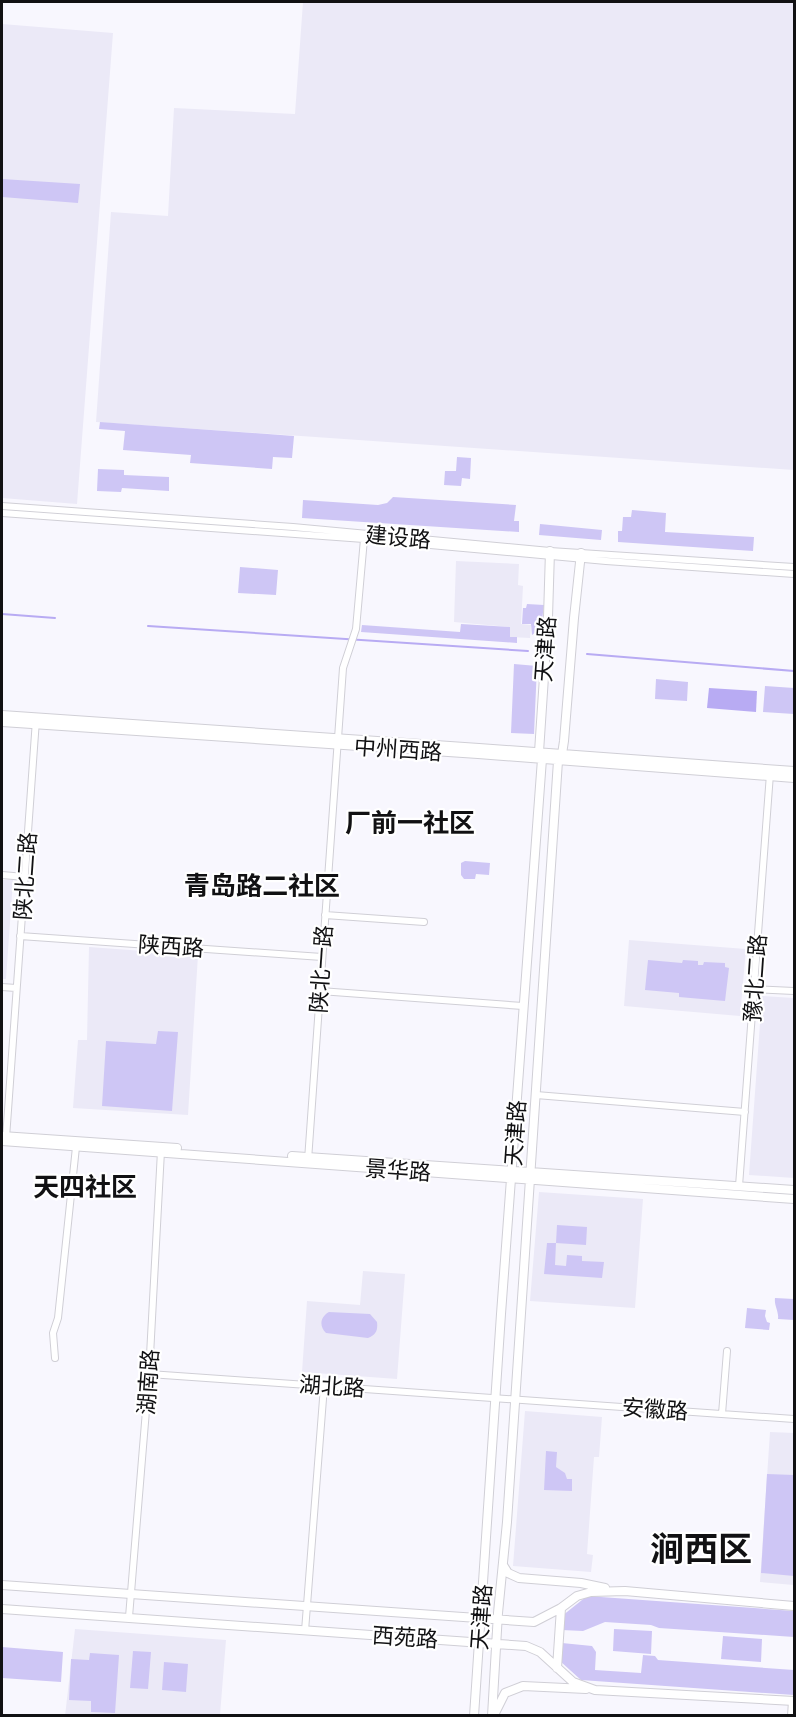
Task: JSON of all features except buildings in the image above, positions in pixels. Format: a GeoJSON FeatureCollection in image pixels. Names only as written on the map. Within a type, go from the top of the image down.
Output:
{"type":"FeatureCollection","features":[{"type":"Feature","properties":{"kind":"main road","name":"天津路"},"geometry":{"type":"LineString","coordinates":[[474,1716],[524,1006],[550,554]]}},
{"type":"Feature","properties":{"kind":"main road","name":"天津路"},"geometry":{"type":"LineString","coordinates":[[493,1716],[497,1620],[503,1565],[560,757],[580,556]]}},
{"type":"Feature","properties":{"kind":"main road","name":"中州西路"},"geometry":{"type":"LineString","coordinates":[[2,715],[36,721]]}},
{"type":"Feature","properties":{"kind":"main road","name":"中州西路"},"geometry":{"type":"LineString","coordinates":[[2,722],[36,721],[560,757],[770,773],[795,778]]}},
{"type":"Feature","properties":{"kind":"main road","name":"中州西路"},"geometry":{"type":"LineString","coordinates":[[770,773],[795,771]]}},
{"type":"Feature","properties":{"kind":"main road","name":"景华路"},"geometry":{"type":"LineString","coordinates":[[4,1139],[76,1147],[161,1150]]}},
{"type":"Feature","properties":{"kind":"main road","name":"景华路"},"geometry":{"type":"LineString","coordinates":[[4,1139],[512,1174],[795,1190]]}},
{"type":"Feature","properties":{"kind":"main road","name":"景华路"},"geometry":{"type":"LineString","coordinates":[[530,1175],[795,1199]]}},
{"type":"Feature","properties":{"kind":"main road"},"geometry":{"type":"LineString","coordinates":[[503,1565],[508,1573],[519,1578],[581,1583],[625,1592]]}},
{"type":"Feature","properties":{"kind":"main road","name":"西苑路"},"geometry":{"type":"LineString","coordinates":[[2,1585],[534,1622],[561,1608],[577,1596],[591,1592],[625,1592],[795,1606]]}},
{"type":"Feature","properties":{"kind":"main road"},"geometry":{"type":"LineString","coordinates":[[557,1668],[561,1608]]}},
{"type":"Feature","properties":{"kind":"main road","name":"西苑路"},"geometry":{"type":"LineString","coordinates":[[2,1609],[526,1646],[540,1652],[573,1682],[595,1690],[793,1701]]}},
{"type":"Feature","properties":{"kind":"main road"},"geometry":{"type":"LineString","coordinates":[[493,1716],[505,1693],[523,1686],[595,1690]]}},
{"type":"Feature","properties":{"kind":"street","name":"建设路"},"geometry":{"type":"LineString","coordinates":[[2,506],[293,527],[550,554]]}},
{"type":"Feature","properties":{"kind":"street","name":"建设路"},"geometry":{"type":"LineString","coordinates":[[2,513],[550,554],[795,567]]}},
{"type":"Feature","properties":{"kind":"street","name":"陕北一路"},"geometry":{"type":"LineString","coordinates":[[308,1160],[343,668],[356,629],[364,539]]}},
{"type":"Feature","properties":{"kind":"street","name":"建设路"},"geometry":{"type":"LineString","coordinates":[[580,556],[795,574]]}},
{"type":"Feature","properties":{"kind":"street","name":"陕北二路"},"geometry":{"type":"LineString","coordinates":[[4,1139],[36,721]]}},
{"type":"Feature","properties":{"kind":"street","name":"豫北二路"},"geometry":{"type":"LineString","coordinates":[[739,1186],[770,773]]}},
{"type":"Feature","properties":{"kind":"street"},"geometry":{"type":"LineString","coordinates":[[2,875],[25,877]]}},
{"type":"Feature","properties":{"kind":"street"},"geometry":{"type":"LineString","coordinates":[[325,915],[424,922]]}},
{"type":"Feature","properties":{"kind":"street","name":"陕西路"},"geometry":{"type":"LineString","coordinates":[[20,936],[322,957]]}},
{"type":"Feature","properties":{"kind":"street"},"geometry":{"type":"LineString","coordinates":[[2,987],[16,988]]}},
{"type":"Feature","properties":{"kind":"street"},"geometry":{"type":"LineString","coordinates":[[754,989],[795,991]]}},
{"type":"Feature","properties":{"kind":"street"},"geometry":{"type":"LineString","coordinates":[[320,991],[524,1006]]}},
{"type":"Feature","properties":{"kind":"street"},"geometry":{"type":"LineString","coordinates":[[536,1095],[745,1112]]}},
{"type":"Feature","properties":{"kind":"street"},"geometry":{"type":"LineString","coordinates":[[55,1358],[53,1332],[58,1318],[76,1147]]}},
{"type":"Feature","properties":{"kind":"street","name":"湖南路"},"geometry":{"type":"LineString","coordinates":[[129,1617],[149,1374],[161,1150]]}},
{"type":"Feature","properties":{"kind":"street"},"geometry":{"type":"LineString","coordinates":[[722,1414],[727,1352]]}},
{"type":"Feature","properties":{"kind":"street","name":"湖北路"},"geometry":{"type":"LineString","coordinates":[[149,1374],[515,1400]]}},
{"type":"Feature","properties":{"kind":"street"},"geometry":{"type":"LineString","coordinates":[[305,1631],[324,1386]]}},
{"type":"Feature","properties":{"kind":"street","name":"安徽路"},"geometry":{"type":"LineString","coordinates":[[515,1400],[795,1419]]}},
{"type":"Feature","properties":{"kind":"street"},"geometry":{"type":"LineString","coordinates":[[791,1716],[793,1701]]}},
{"type":"Feature","properties":{"kind":"shaded area"},"geometry":{"type":"Polygon","coordinates":[[[303,2],[794,2],[794,470],[96,422],[111,212],[168,216],[174,108],[295,114],[303,2]]]}},
{"type":"Feature","properties":{"kind":"shaded area"},"geometry":{"type":"Polygon","coordinates":[[[2,24],[113,33],[77,504],[2,498],[2,24]]]}},
{"type":"Feature","properties":{"kind":"shaded area"},"geometry":{"type":"Polygon","coordinates":[[[2,179],[80,184],[78,203],[2,197],[2,179]]]}},
{"type":"Feature","properties":{"kind":"shaded area"},"geometry":{"type":"Polygon","coordinates":[[[100,422],[294,436],[292,458],[273,457],[272,469],[190,463],[191,455],[123,450],[125,431],[99,429],[100,422]]]}},
{"type":"Feature","properties":{"kind":"shaded area"},"geometry":{"type":"Polygon","coordinates":[[[457,457],[471,458],[470,479],[462,478],[461,486],[444,485],[445,471],[456,471],[457,457]]]}},
{"type":"Feature","properties":{"kind":"shaded area"},"geometry":{"type":"Polygon","coordinates":[[[98,469],[124,470],[124,475],[169,477],[169,491],[122,488],[121,492],[97,491],[98,469]]]}},
{"type":"Feature","properties":{"kind":"shaded area"},"geometry":{"type":"Polygon","coordinates":[[[393,497],[516,505],[514,521],[519,521],[519,532],[302,518],[303,500],[378,505],[387,503],[393,497]]]}},
{"type":"Feature","properties":{"kind":"shaded area"},"geometry":{"type":"Polygon","coordinates":[[[632,510],[666,513],[665,532],[754,537],[753,551],[618,542],[618,531],[622,531],[623,517],[631,517],[632,510]]]}},
{"type":"Feature","properties":{"kind":"shaded area"},"geometry":{"type":"Polygon","coordinates":[[[540,524],[602,530],[601,540],[539,535],[540,524]]]}},
{"type":"Feature","properties":{"kind":"shaded area"},"geometry":{"type":"Polygon","coordinates":[[[456,561],[519,564],[518,585],[523,586],[521,624],[531,625],[530,638],[510,637],[510,627],[454,622],[456,561]]]}},
{"type":"Feature","properties":{"kind":"shaded area"},"geometry":{"type":"Polygon","coordinates":[[[240,567],[278,570],[276,595],[238,593],[240,567]]]}},
{"type":"Feature","properties":{"kind":"shaded area"},"geometry":{"type":"Polygon","coordinates":[[[527,604],[544,605],[541,628],[532,635],[531,624],[522,624],[523,608],[526,608],[527,604]]]}},
{"type":"Feature","properties":{"kind":"shaded area"},"geometry":{"type":"Polygon","coordinates":[[[461,624],[510,627],[510,637],[517,637],[517,643],[361,632],[362,625],[460,632],[461,624]]]}},
{"type":"Feature","properties":{"kind":"shaded area"},"geometry":{"type":"Polygon","coordinates":[[[514,664],[537,666],[534,734],[511,733],[514,664]]]}},
{"type":"Feature","properties":{"kind":"shaded area"},"geometry":{"type":"Polygon","coordinates":[[[656,679],[688,682],[687,701],[655,699],[656,679]]]}},
{"type":"Feature","properties":{"kind":"shaded area"},"geometry":{"type":"Polygon","coordinates":[[[765,686],[794,688],[794,714],[763,712],[765,686]]]}},
{"type":"Feature","properties":{"kind":"shaded area"},"geometry":{"type":"Polygon","coordinates":[[[709,688],[757,691],[756,712],[707,708],[709,688]]]}},
{"type":"Feature","properties":{"kind":"shaded area"},"geometry":{"type":"Polygon","coordinates":[[[465,861],[490,863],[489,875],[476,874],[475,879],[464,879],[461,875],[461,863],[465,861]]]}},
{"type":"Feature","properties":{"kind":"shaded area"},"geometry":{"type":"Polygon","coordinates":[[[2,880],[13,880],[6,979],[2,979],[2,880]]]}},
{"type":"Feature","properties":{"kind":"shaded area"},"geometry":{"type":"Polygon","coordinates":[[[629,940],[746,949],[740,1016],[624,1006],[629,940]]]}},
{"type":"Feature","properties":{"kind":"shaded area"},"geometry":{"type":"Polygon","coordinates":[[[89,947],[198,955],[188,1115],[73,1108],[78,1040],[87,1040],[89,947]]]}},
{"type":"Feature","properties":{"kind":"shaded area"},"geometry":{"type":"Polygon","coordinates":[[[648,960],[682,963],[683,960],[698,961],[698,965],[703,965],[704,962],[725,963],[725,967],[729,968],[725,1001],[679,997],[679,993],[645,990],[648,960]]]}},
{"type":"Feature","properties":{"kind":"shaded area"},"geometry":{"type":"Polygon","coordinates":[[[762,996],[794,998],[794,1178],[749,1175],[762,996]]]}},
{"type":"Feature","properties":{"kind":"shaded area"},"geometry":{"type":"Polygon","coordinates":[[[158,1031],[178,1032],[172,1111],[102,1106],[106,1041],[156,1044],[158,1031]]]}},
{"type":"Feature","properties":{"kind":"shaded area"},"geometry":{"type":"Polygon","coordinates":[[[539,1192],[643,1199],[635,1308],[530,1301],[539,1192]]]}},
{"type":"Feature","properties":{"kind":"shaded area"},"geometry":{"type":"Polygon","coordinates":[[[557,1225],[587,1227],[586,1245],[556,1243],[557,1225]]]}},
{"type":"Feature","properties":{"kind":"shaded area"},"geometry":{"type":"Polygon","coordinates":[[[547,1243],[556,1243],[555,1265],[566,1266],[567,1255],[582,1256],[582,1261],[604,1262],[602,1278],[544,1274],[547,1243]]]}},
{"type":"Feature","properties":{"kind":"shaded area"},"geometry":{"type":"Polygon","coordinates":[[[363,1271],[405,1274],[397,1379],[302,1372],[307,1301],[360,1305],[363,1271]]]}},
{"type":"Feature","properties":{"kind":"shaded area"},"geometry":{"type":"Polygon","coordinates":[[[775,1298],[794,1299],[794,1320],[778,1319],[775,1298]]]}},
{"type":"Feature","properties":{"kind":"shaded area"},"geometry":{"type":"Polygon","coordinates":[[[747,1308],[766,1310],[765,1316],[767,1322],[770,1323],[769,1330],[745,1328],[747,1308]]]}},
{"type":"Feature","properties":{"kind":"shaded area"},"geometry":{"type":"Polygon","coordinates":[[[329,1312],[370,1314],[377,1322],[376,1332],[368,1338],[326,1333],[322,1322],[324,1316],[329,1312]]]}},
{"type":"Feature","properties":{"kind":"shaded area"},"geometry":{"type":"Polygon","coordinates":[[[525,1411],[602,1417],[599,1457],[594,1457],[587,1554],[593,1555],[591,1572],[513,1566],[525,1411]]]}},
{"type":"Feature","properties":{"kind":"shaded area"},"geometry":{"type":"Polygon","coordinates":[[[770,1432],[794,1433],[794,1585],[760,1582],[770,1432]]]}},
{"type":"Feature","properties":{"kind":"shaded area"},"geometry":{"type":"Polygon","coordinates":[[[546,1451],[557,1452],[556,1467],[565,1473],[567,1479],[572,1479],[572,1491],[544,1490],[546,1451]]]}},
{"type":"Feature","properties":{"kind":"shaded area"},"geometry":{"type":"Polygon","coordinates":[[[767,1474],[794,1475],[794,1576],[761,1573],[767,1474]]]}},
{"type":"Feature","properties":{"kind":"shaded area"},"geometry":{"type":"Polygon","coordinates":[[[587,1596],[794,1611],[794,1637],[605,1622],[583,1631],[562,1630],[562,1643],[592,1646],[596,1652],[595,1670],[641,1673],[643,1655],[655,1656],[658,1660],[794,1670],[794,1695],[581,1680],[560,1661],[562,1616],[587,1596]]]}},
{"type":"Feature","properties":{"kind":"shaded area"},"geometry":{"type":"Polygon","coordinates":[[[75,1629],[226,1640],[220,1715],[65,1716],[75,1629]]]}},
{"type":"Feature","properties":{"kind":"shaded area"},"geometry":{"type":"Polygon","coordinates":[[[614,1629],[652,1631],[651,1654],[613,1651],[614,1629]]]}},
{"type":"Feature","properties":{"kind":"shaded area"},"geometry":{"type":"Polygon","coordinates":[[[723,1636],[762,1639],[761,1662],[721,1659],[723,1636]]]}},
{"type":"Feature","properties":{"kind":"shaded area"},"geometry":{"type":"Polygon","coordinates":[[[2,1647],[63,1652],[61,1682],[2,1678],[2,1647]]]}},
{"type":"Feature","properties":{"kind":"shaded area"},"geometry":{"type":"Polygon","coordinates":[[[133,1651],[151,1652],[148,1689],[130,1688],[133,1651]]]}},
{"type":"Feature","properties":{"kind":"shaded area"},"geometry":{"type":"Polygon","coordinates":[[[90,1653],[119,1655],[115,1713],[91,1712],[91,1701],[69,1700],[71,1659],[89,1660],[90,1653]]]}},
{"type":"Feature","properties":{"kind":"shaded area"},"geometry":{"type":"Polygon","coordinates":[[[164,1662],[188,1664],[186,1692],[162,1690],[164,1662]]]}},
{"type":"Feature","properties":{"kind":"waterway"},"geometry":{"type":"LineString","coordinates":[[2,614],[55,618]]}},
{"type":"Feature","properties":{"kind":"waterway"},"geometry":{"type":"LineString","coordinates":[[148,626],[528,651]]}},
{"type":"Feature","properties":{"kind":"waterway"},"geometry":{"type":"LineString","coordinates":[[587,654],[794,671]]}},
{"type":"Feature","properties":{"kind":"district","name":"厂前一社区"},"geometry":{"type":"Point","coordinates":[410,823]}},
{"type":"Feature","properties":{"kind":"district","name":"青岛路二社区"},"geometry":{"type":"Point","coordinates":[262,886]}},
{"type":"Feature","properties":{"kind":"district","name":"天四社区"},"geometry":{"type":"Point","coordinates":[85,1187]}},
{"type":"Feature","properties":{"kind":"district","name":"涧西区"},"geometry":{"type":"Point","coordinates":[701,1549]}}]}
